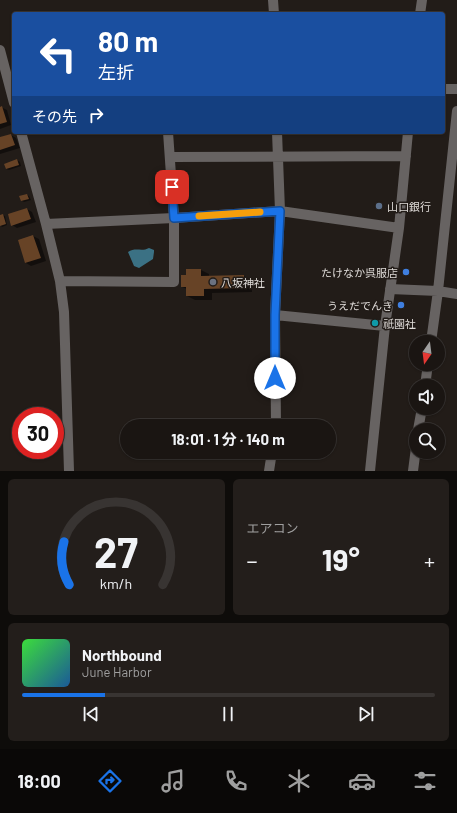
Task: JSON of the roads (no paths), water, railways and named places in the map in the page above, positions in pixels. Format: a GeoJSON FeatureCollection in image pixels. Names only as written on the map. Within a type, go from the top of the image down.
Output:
{"type":"FeatureCollection","features":[{"type":"Feature","properties":{"kind":"street"},"geometry":{"type":"LineString","coordinates":[[273,0],[274,12]]}},
{"type":"Feature","properties":{"kind":"street"},"geometry":{"type":"LineString","coordinates":[[420,12],[422,0]]}},
{"type":"Feature","properties":{"kind":"street"},"geometry":{"type":"LineString","coordinates":[[0,50],[8,88],[12,98]]}},
{"type":"Feature","properties":{"kind":"street"},"geometry":{"type":"LineString","coordinates":[[445,89],[457,89]]}},
{"type":"Feature","properties":{"kind":"street"},"geometry":{"type":"LineString","coordinates":[[432,335],[454,165],[457,111]]}},
{"type":"Feature","properties":{"kind":"street"},"geometry":{"type":"LineString","coordinates":[[22,134],[60,281],[64,312],[69,471]]}},
{"type":"Feature","properties":{"kind":"street"},"geometry":{"type":"LineString","coordinates":[[60,281],[174,282],[174,218],[168,134]]}},
{"type":"Feature","properties":{"kind":"street"},"geometry":{"type":"LineString","coordinates":[[276,419],[275,315],[280,211],[277,134]]}},
{"type":"Feature","properties":{"kind":"street"},"geometry":{"type":"LineString","coordinates":[[370,471],[385,326],[399,228],[408,134]]}},
{"type":"Feature","properties":{"kind":"street"},"geometry":{"type":"LineString","coordinates":[[171,157],[406,156]]}},
{"type":"Feature","properties":{"kind":"street"},"geometry":{"type":"LineString","coordinates":[[46,224],[280,211],[399,228]]}},
{"type":"Feature","properties":{"kind":"street"},"geometry":{"type":"LineString","coordinates":[[390,289],[438,291],[457,294]]}},
{"type":"Feature","properties":{"kind":"street"},"geometry":{"type":"LineString","coordinates":[[275,315],[385,326]]}},
{"type":"Feature","properties":{"kind":"street"},"geometry":{"type":"LineString","coordinates":[[269,471],[271,459]]}},
{"type":"Feature","properties":{"kind":"street"},"geometry":{"type":"LineString","coordinates":[[413,471],[415,459]]}},
{"type":"Feature","properties":{"kind":"water"},"geometry":{"type":"Polygon","coordinates":[[[149,248],[154,250],[153,259],[139,268],[134,266],[128,252],[149,248]]]}},
{"type":"Feature","properties":{"kind":"place","name":"山口銀行"},"geometry":{"type":"Point","coordinates":[379,206]}},
{"type":"Feature","properties":{"kind":"place","name":"たけなか呉服店"},"geometry":{"type":"Point","coordinates":[406,272]}},
{"type":"Feature","properties":{"kind":"place","name":"八坂神社"},"geometry":{"type":"Point","coordinates":[213,282]}},
{"type":"Feature","properties":{"kind":"place","name":"うえだでんき"},"geometry":{"type":"Point","coordinates":[401,305]}},
{"type":"Feature","properties":{"kind":"place","name":"祇園社"},"geometry":{"type":"Point","coordinates":[375,323]}}]}
